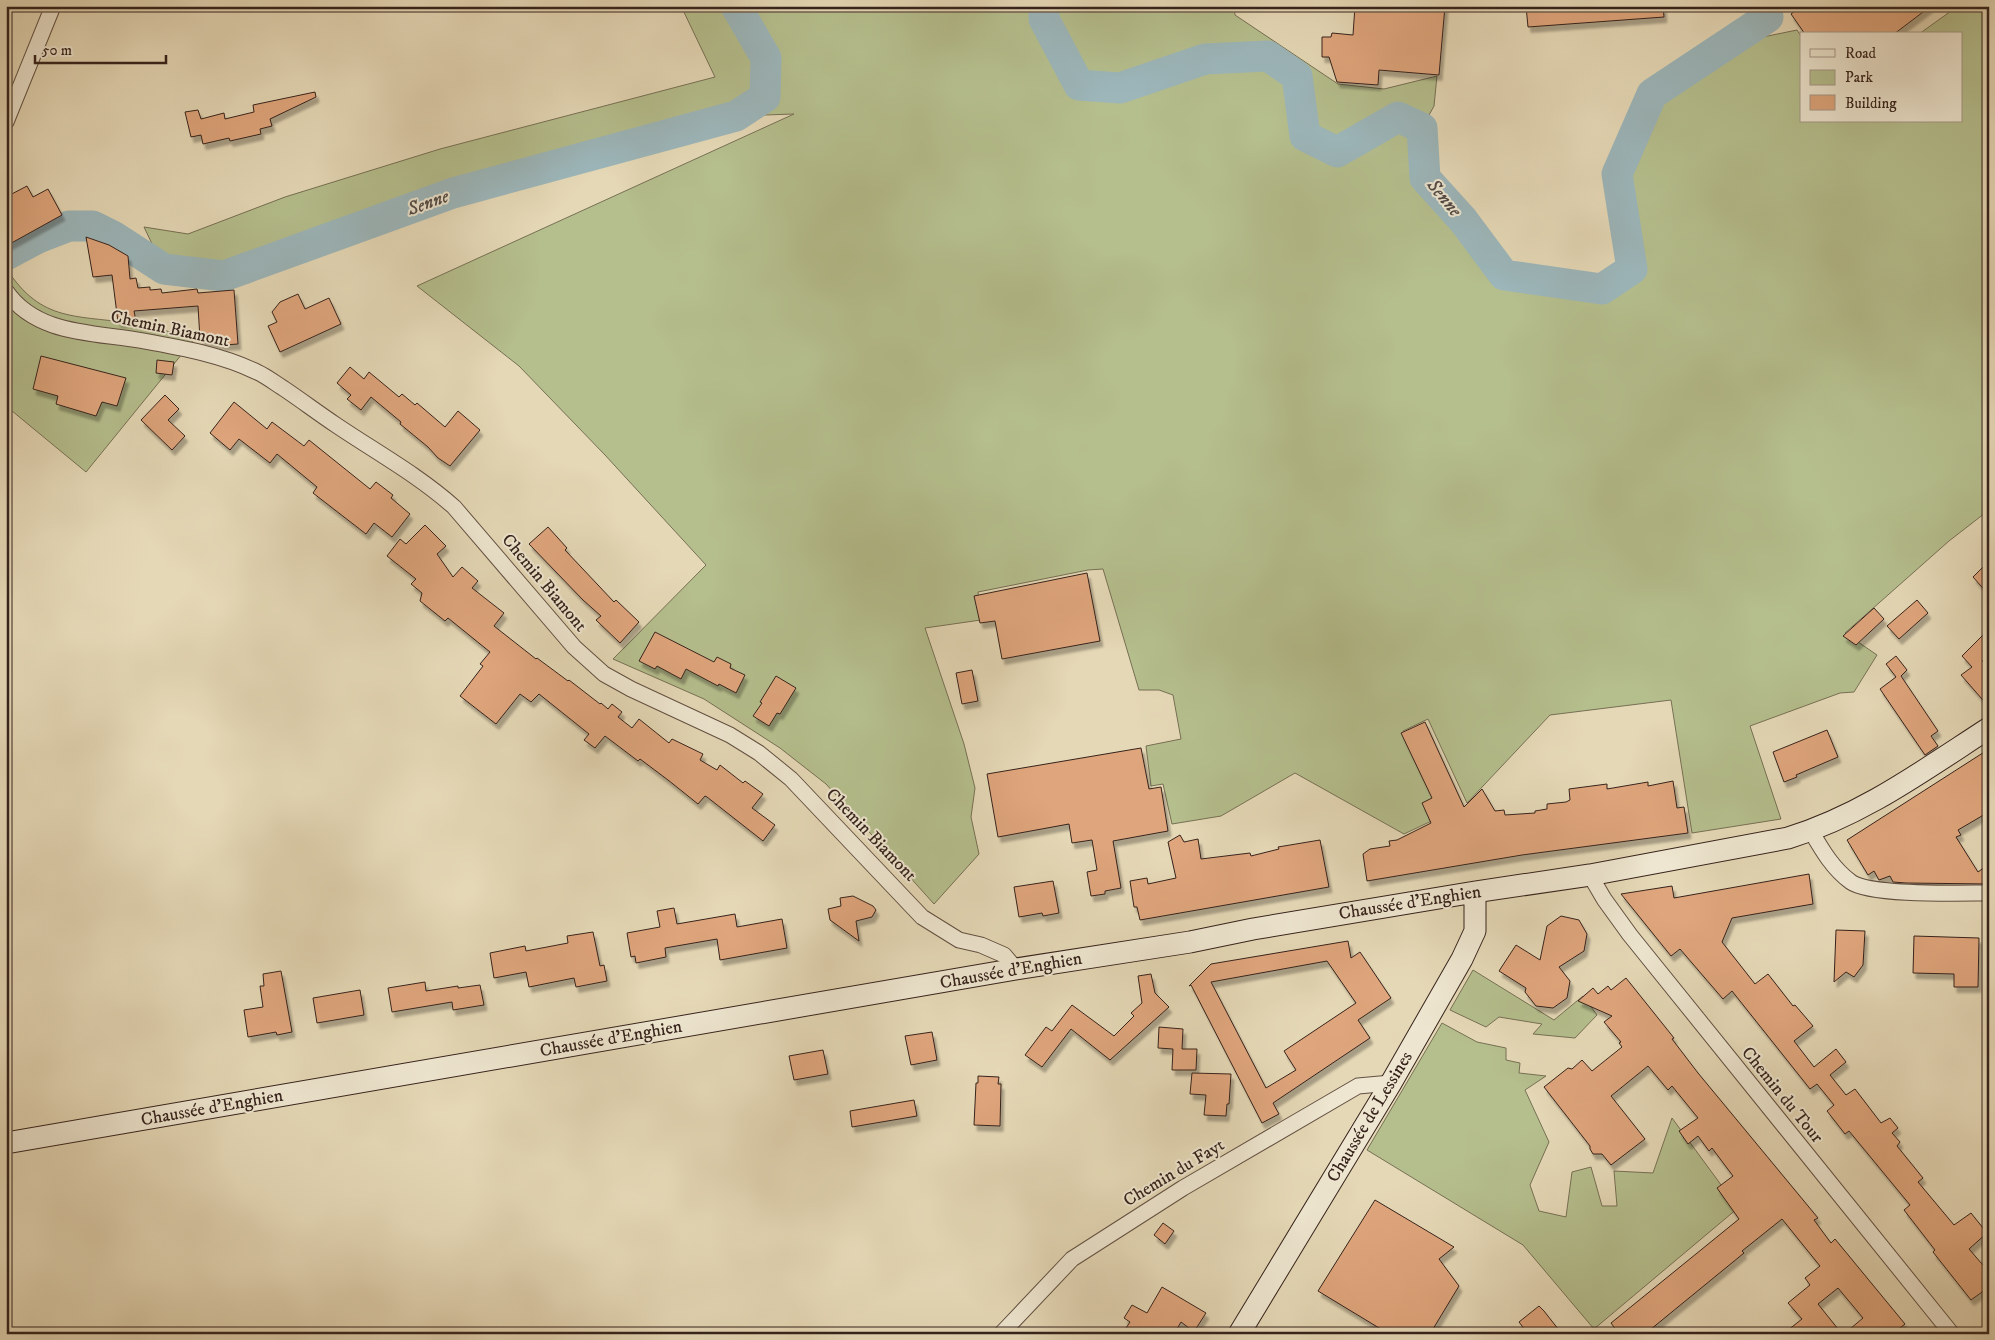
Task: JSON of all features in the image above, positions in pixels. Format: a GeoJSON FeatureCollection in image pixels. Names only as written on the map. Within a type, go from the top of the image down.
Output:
{"type":"FeatureCollection","features":[{"type":"Feature","properties":{"kind":"main road","name":"Chaussée d'Enghien"},"geometry":{"type":"LineString","coordinates":[[6,1143],[1016,969],[1190,942],[1253,929],[1475,892],[1590,875],[1788,838],[1811,831],[1851,814],[1889,794],[1989,728]]}},
{"type":"Feature","properties":{"kind":"main road","name":"Chaussée de Lessines"},"geometry":{"type":"LineString","coordinates":[[1239,1334],[1391,1083],[1462,959],[1475,931],[1475,892]]}},
{"type":"Feature","properties":{"kind":"street"},"geometry":{"type":"LineString","coordinates":[[6,122],[53,6]]}},
{"type":"Feature","properties":{"kind":"street","name":"Chemin Biamont"},"geometry":{"type":"LineString","coordinates":[[6,291],[24,310],[39,320],[60,328],[195,351],[234,362],[260,372],[382,456],[433,488],[454,507],[574,647],[604,674],[630,689],[730,735],[759,753],[791,779],[922,916],[959,940],[982,945],[1004,955],[1016,969]]}},
{"type":"Feature","properties":{"kind":"street"},"geometry":{"type":"LineString","coordinates":[[1811,831],[1823,852],[1837,870],[1853,884],[1879,890],[1989,893]]}},
{"type":"Feature","properties":{"kind":"street","name":"Chemin du Tour"},"geometry":{"type":"LineString","coordinates":[[1590,875],[1604,899],[1630,935],[1952,1334]]}},
{"type":"Feature","properties":{"kind":"street","name":"Chemin du Fayt"},"geometry":{"type":"LineString","coordinates":[[1001,1334],[1072,1259],[1183,1188],[1358,1086],[1391,1083]]}},
{"type":"Feature","properties":{"kind":"green space"},"geometry":{"type":"Polygon","coordinates":[[[681,6],[1234,6],[1235,15],[1338,84],[1384,89],[1437,76],[1434,106],[1422,128],[1425,178],[1463,220],[1504,275],[1602,289],[1632,269],[1617,174],[1652,94],[1724,45],[1797,30],[1800,34],[1800,122],[1962,122],[1962,32],[1922,32],[1958,6],[1989,6],[1989,510],[1949,541],[1845,633],[1877,655],[1854,692],[1840,693],[1750,726],[1781,819],[1692,833],[1671,700],[1550,715],[1467,803],[1428,719],[1403,731],[1442,816],[1404,834],[1295,773],[1221,816],[1172,824],[1163,784],[1151,786],[1146,746],[1181,739],[1173,695],[1159,690],[1139,690],[1103,569],[1088,570],[978,592],[981,620],[925,628],[964,744],[975,788],[971,817],[979,854],[934,904],[826,784],[780,748],[704,699],[613,659],[706,565],[605,455],[519,366],[417,286],[794,114],[736,116],[453,193],[224,276],[164,269],[144,227],[188,234],[285,197],[440,149],[715,77],[681,6]]]}},
{"type":"Feature","properties":{"kind":"green space"},"geometry":{"type":"Polygon","coordinates":[[[6,268],[19,286],[33,299],[47,308],[78,317],[134,324],[195,338],[86,472],[6,406],[6,268]]]}},
{"type":"Feature","properties":{"kind":"green space"},"geometry":{"type":"Polygon","coordinates":[[[1473,970],[1554,1020],[1583,996],[1597,1015],[1575,1038],[1533,1034],[1542,1024],[1499,1017],[1486,1027],[1450,1010],[1473,970]]]}},
{"type":"Feature","properties":{"kind":"green space"},"geometry":{"type":"Polygon","coordinates":[[[1442,1023],[1477,1042],[1506,1048],[1506,1060],[1520,1063],[1519,1073],[1546,1076],[1525,1090],[1549,1142],[1530,1185],[1539,1211],[1566,1217],[1572,1172],[1591,1167],[1602,1206],[1617,1206],[1614,1171],[1653,1173],[1672,1118],[1738,1208],[1594,1329],[1523,1245],[1367,1150],[1442,1023]]]}},
{"type":"Feature","properties":{"kind":"building"},"geometry":{"type":"Polygon","coordinates":[[[1355,6],[1445,6],[1439,75],[1379,70],[1378,85],[1337,82],[1329,57],[1322,57],[1322,37],[1331,37],[1332,33],[1353,35],[1355,6]]]}},
{"type":"Feature","properties":{"kind":"building"},"geometry":{"type":"Polygon","coordinates":[[[1526,6],[1663,6],[1664,17],[1528,27],[1526,6]]]}},
{"type":"Feature","properties":{"kind":"building"},"geometry":{"type":"Polygon","coordinates":[[[1801,6],[1931,6],[1897,32],[1804,32],[1791,14],[1801,6]]]}},
{"type":"Feature","properties":{"kind":"building"},"geometry":{"type":"Polygon","coordinates":[[[315,92],[316,97],[270,119],[272,126],[260,129],[261,134],[230,141],[229,138],[203,144],[201,135],[191,137],[185,112],[198,110],[201,119],[224,113],[225,119],[254,112],[253,105],[315,92]]]}},
{"type":"Feature","properties":{"kind":"building"},"geometry":{"type":"Polygon","coordinates":[[[27,186],[33,197],[48,189],[62,215],[6,246],[6,197],[27,186]]]}},
{"type":"Feature","properties":{"kind":"building"},"geometry":{"type":"Polygon","coordinates":[[[86,237],[109,245],[128,256],[130,279],[136,278],[138,288],[150,287],[150,290],[161,289],[162,293],[197,289],[198,293],[234,290],[238,344],[224,345],[200,339],[198,306],[134,311],[136,321],[118,322],[112,275],[93,277],[86,237]]]}},
{"type":"Feature","properties":{"kind":"building"},"geometry":{"type":"Polygon","coordinates":[[[298,294],[305,309],[329,298],[341,324],[280,352],[268,326],[277,322],[272,312],[280,302],[298,294]]]}},
{"type":"Feature","properties":{"kind":"building"},"geometry":{"type":"Polygon","coordinates":[[[41,356],[126,378],[117,406],[102,402],[96,416],[56,404],[58,396],[33,389],[41,356]]]}},
{"type":"Feature","properties":{"kind":"building"},"geometry":{"type":"Polygon","coordinates":[[[157,360],[174,362],[172,375],[156,373],[157,360]]]}},
{"type":"Feature","properties":{"kind":"building"},"geometry":{"type":"Polygon","coordinates":[[[350,367],[364,379],[369,372],[399,397],[402,394],[415,405],[417,403],[445,427],[458,411],[480,430],[450,466],[438,458],[428,447],[400,424],[401,422],[371,397],[361,410],[347,399],[351,395],[337,383],[350,367]]]}},
{"type":"Feature","properties":{"kind":"building"},"geometry":{"type":"Polygon","coordinates":[[[165,395],[179,409],[168,420],[185,436],[172,450],[141,420],[165,395]]]}},
{"type":"Feature","properties":{"kind":"building"},"geometry":{"type":"Polygon","coordinates":[[[234,402],[267,429],[272,422],[304,446],[309,440],[370,489],[376,482],[393,495],[391,498],[410,514],[392,537],[374,523],[366,534],[313,493],[317,487],[277,454],[270,463],[239,439],[230,450],[210,433],[234,402]]]}},
{"type":"Feature","properties":{"kind":"building"},"geometry":{"type":"Polygon","coordinates":[[[425,525],[446,546],[437,554],[453,577],[462,567],[478,581],[472,588],[504,613],[494,626],[536,659],[569,680],[600,704],[608,709],[612,704],[622,712],[618,717],[632,728],[639,719],[669,743],[672,739],[703,754],[700,760],[717,770],[720,765],[743,783],[745,781],[763,794],[752,808],[775,825],[763,841],[707,797],[705,796],[698,804],[640,759],[638,761],[605,736],[595,748],[584,740],[589,734],[539,694],[531,702],[520,694],[496,724],[460,696],[483,666],[480,664],[490,652],[448,618],[445,621],[420,601],[422,593],[411,584],[416,579],[387,556],[400,539],[406,544],[425,525]]]}},
{"type":"Feature","properties":{"kind":"building"},"geometry":{"type":"Polygon","coordinates":[[[548,527],[567,548],[565,550],[614,602],[616,600],[639,622],[620,643],[596,620],[601,616],[529,544],[548,527]]]}},
{"type":"Feature","properties":{"kind":"building"},"geometry":{"type":"Polygon","coordinates":[[[1989,561],[1989,595],[1973,577],[1989,561]]]}},
{"type":"Feature","properties":{"kind":"building"},"geometry":{"type":"Polygon","coordinates":[[[1087,573],[1100,641],[1002,659],[995,621],[980,623],[974,596],[1087,573]]]}},
{"type":"Feature","properties":{"kind":"building"},"geometry":{"type":"Polygon","coordinates":[[[1917,600],[1928,613],[1899,639],[1887,626],[1917,600]]]}},
{"type":"Feature","properties":{"kind":"building"},"geometry":{"type":"Polygon","coordinates":[[[1874,608],[1884,619],[1856,645],[1843,636],[1874,608]]]}},
{"type":"Feature","properties":{"kind":"building"},"geometry":{"type":"Polygon","coordinates":[[[1989,629],[1989,655],[1982,661],[1989,668],[1989,707],[1961,675],[1972,667],[1962,656],[1989,629]]]}},
{"type":"Feature","properties":{"kind":"building"},"geometry":{"type":"Polygon","coordinates":[[[655,632],[714,662],[717,657],[731,664],[730,668],[745,675],[736,693],[686,669],[681,679],[657,666],[655,669],[639,661],[655,632]]]}},
{"type":"Feature","properties":{"kind":"building"},"geometry":{"type":"Polygon","coordinates":[[[1896,656],[1907,670],[1901,676],[1938,731],[1931,736],[1938,746],[1925,755],[1880,689],[1896,677],[1886,664],[1896,656]]]}},
{"type":"Feature","properties":{"kind":"building"},"geometry":{"type":"Polygon","coordinates":[[[972,670],[978,701],[962,704],[956,673],[972,670]]]}},
{"type":"Feature","properties":{"kind":"building"},"geometry":{"type":"Polygon","coordinates":[[[776,676],[796,688],[780,714],[777,713],[769,726],[753,716],[776,676]]]}},
{"type":"Feature","properties":{"kind":"building"},"geometry":{"type":"Polygon","coordinates":[[[1425,722],[1464,807],[1482,789],[1495,811],[1504,810],[1505,815],[1535,813],[1535,811],[1547,809],[1547,804],[1566,802],[1570,800],[1569,789],[1607,784],[1607,789],[1648,782],[1648,786],[1673,781],[1677,808],[1684,807],[1688,833],[1522,855],[1367,881],[1363,854],[1370,849],[1390,846],[1389,841],[1397,840],[1431,823],[1422,803],[1432,798],[1401,733],[1425,722]]]}},
{"type":"Feature","properties":{"kind":"building"},"geometry":{"type":"Polygon","coordinates":[[[1827,730],[1838,757],[1784,782],[1773,752],[1827,730]]]}},
{"type":"Feature","properties":{"kind":"building"},"geometry":{"type":"Polygon","coordinates":[[[1141,748],[1149,789],[1161,787],[1168,831],[1113,841],[1121,888],[1105,891],[1105,894],[1091,896],[1087,872],[1097,870],[1092,840],[1072,843],[1069,824],[998,837],[987,774],[1141,748]]]}},
{"type":"Feature","properties":{"kind":"building"},"geometry":{"type":"Polygon","coordinates":[[[1989,749],[1989,805],[1984,807],[1987,813],[1958,830],[1961,835],[1956,837],[1978,872],[1989,864],[1989,884],[1906,883],[1893,882],[1890,876],[1879,880],[1874,871],[1868,875],[1847,840],[1989,749]]]}},
{"type":"Feature","properties":{"kind":"building"},"geometry":{"type":"Polygon","coordinates":[[[1180,835],[1184,842],[1198,839],[1201,859],[1250,853],[1251,856],[1279,849],[1278,847],[1320,840],[1329,887],[1140,920],[1137,907],[1134,907],[1130,881],[1147,878],[1148,884],[1176,878],[1168,842],[1180,835]]]}},
{"type":"Feature","properties":{"kind":"building"},"geometry":{"type":"Polygon","coordinates":[[[1809,874],[1813,904],[1732,918],[1722,942],[1755,984],[1768,974],[1793,1006],[1795,1005],[1813,1026],[1794,1041],[1814,1067],[1836,1049],[1846,1062],[1830,1075],[1846,1095],[1855,1089],[1881,1123],[1890,1118],[1898,1128],[1892,1133],[1900,1142],[1897,1146],[1923,1178],[1918,1182],[1954,1225],[1971,1213],[1987,1233],[1969,1249],[1989,1272],[1989,1287],[1971,1300],[1933,1252],[1935,1250],[1904,1210],[1910,1205],[1849,1131],[1845,1134],[1827,1111],[1834,1105],[1817,1084],[1810,1089],[1732,991],[1723,999],[1680,949],[1671,956],[1621,894],[1672,886],[1674,898],[1809,874]]]}},
{"type":"Feature","properties":{"kind":"building"},"geometry":{"type":"Polygon","coordinates":[[[1053,881],[1059,913],[1043,916],[1042,913],[1019,917],[1014,887],[1053,881]]]}},
{"type":"Feature","properties":{"kind":"building"},"geometry":{"type":"Polygon","coordinates":[[[853,896],[873,906],[876,910],[872,917],[856,921],[859,941],[830,920],[828,909],[841,906],[840,898],[853,896]]]}},
{"type":"Feature","properties":{"kind":"building"},"geometry":{"type":"Polygon","coordinates":[[[674,908],[677,924],[735,914],[737,927],[782,919],[787,948],[720,960],[717,939],[665,948],[666,957],[636,963],[635,956],[631,957],[627,933],[660,927],[657,911],[674,908]]]}},
{"type":"Feature","properties":{"kind":"building"},"geometry":{"type":"Polygon","coordinates":[[[1561,916],[1579,920],[1587,934],[1584,951],[1559,967],[1570,981],[1567,998],[1553,1008],[1536,1006],[1525,992],[1526,988],[1499,971],[1516,945],[1540,960],[1547,926],[1561,916]]]}},
{"type":"Feature","properties":{"kind":"building"},"geometry":{"type":"Polygon","coordinates":[[[1836,930],[1865,931],[1863,965],[1854,977],[1846,972],[1834,982],[1836,930]]]}},
{"type":"Feature","properties":{"kind":"building"},"geometry":{"type":"Polygon","coordinates":[[[593,932],[600,966],[604,965],[607,981],[576,987],[574,978],[529,987],[526,972],[494,978],[490,953],[525,946],[526,951],[568,943],[567,936],[593,932]]]}},
{"type":"Feature","properties":{"kind":"building"},"geometry":{"type":"Polygon","coordinates":[[[1914,936],[1979,938],[1978,987],[1954,987],[1954,974],[1913,973],[1914,936]]]}},
{"type":"Feature","properties":{"kind":"building"},"geometry":{"type":"Polygon","coordinates":[[[1348,941],[1351,958],[1360,952],[1391,998],[1358,1020],[1370,1038],[1273,1103],[1279,1114],[1262,1123],[1191,985],[1189,986],[1211,964],[1348,941]],[[1327,961],[1211,982],[1266,1088],[1296,1070],[1284,1051],[1356,1003],[1327,961]]]}},
{"type":"Feature","properties":{"kind":"building"},"geometry":{"type":"Polygon","coordinates":[[[281,971],[292,1032],[277,1035],[276,1032],[248,1037],[244,1010],[263,1007],[260,986],[264,986],[263,974],[281,971]]]}},
{"type":"Feature","properties":{"kind":"building"},"geometry":{"type":"Polygon","coordinates":[[[1151,974],[1155,993],[1169,1007],[1110,1060],[1071,1029],[1042,1067],[1025,1055],[1046,1027],[1052,1031],[1072,1005],[1114,1036],[1134,1016],[1131,1013],[1142,1003],[1138,976],[1151,974]]]}},
{"type":"Feature","properties":{"kind":"building"},"geometry":{"type":"Polygon","coordinates":[[[1626,978],[1674,1038],[1672,1039],[1698,1073],[1818,1218],[1814,1220],[1831,1243],[1835,1239],[1905,1324],[1892,1334],[1844,1334],[1863,1318],[1838,1288],[1818,1304],[1842,1334],[1783,1334],[1802,1319],[1788,1303],[1810,1285],[1805,1278],[1820,1266],[1782,1219],[1742,1251],[1744,1253],[1645,1334],[1619,1334],[1611,1323],[1739,1219],[1717,1188],[1733,1176],[1712,1148],[1709,1151],[1698,1136],[1688,1144],[1679,1131],[1698,1118],[1672,1086],[1668,1090],[1648,1066],[1611,1096],[1645,1139],[1611,1165],[1602,1154],[1593,1154],[1590,1146],[1544,1087],[1568,1068],[1572,1069],[1582,1060],[1592,1071],[1622,1047],[1619,1043],[1621,1042],[1604,1022],[1612,1016],[1578,1001],[1593,988],[1598,994],[1608,986],[1611,990],[1626,978]]]}},
{"type":"Feature","properties":{"kind":"building"},"geometry":{"type":"Polygon","coordinates":[[[425,982],[426,991],[480,985],[484,1005],[453,1010],[452,1002],[392,1012],[388,988],[425,982]]]}},
{"type":"Feature","properties":{"kind":"building"},"geometry":{"type":"Polygon","coordinates":[[[360,990],[364,1015],[317,1023],[313,998],[360,990]]]}},
{"type":"Feature","properties":{"kind":"building"},"geometry":{"type":"Polygon","coordinates":[[[1159,1027],[1183,1029],[1182,1049],[1197,1049],[1196,1070],[1172,1070],[1173,1049],[1158,1048],[1159,1027]]]}},
{"type":"Feature","properties":{"kind":"building"},"geometry":{"type":"Polygon","coordinates":[[[932,1032],[937,1060],[911,1065],[905,1036],[932,1032]]]}},
{"type":"Feature","properties":{"kind":"building"},"geometry":{"type":"Polygon","coordinates":[[[823,1050],[828,1074],[794,1080],[789,1056],[823,1050]]]}},
{"type":"Feature","properties":{"kind":"building"},"geometry":{"type":"Polygon","coordinates":[[[1192,1073],[1231,1074],[1229,1104],[1227,1104],[1226,1116],[1204,1115],[1206,1095],[1190,1094],[1192,1073]]]}},
{"type":"Feature","properties":{"kind":"building"},"geometry":{"type":"Polygon","coordinates":[[[978,1076],[999,1077],[998,1084],[1001,1084],[1000,1126],[974,1125],[978,1076]]]}},
{"type":"Feature","properties":{"kind":"building"},"geometry":{"type":"Polygon","coordinates":[[[914,1100],[917,1116],[852,1127],[850,1111],[914,1100]]]}},
{"type":"Feature","properties":{"kind":"building"},"geometry":{"type":"Polygon","coordinates":[[[1375,1200],[1454,1247],[1439,1259],[1459,1286],[1428,1334],[1389,1334],[1318,1291],[1375,1200]]]}},
{"type":"Feature","properties":{"kind":"building"},"geometry":{"type":"Polygon","coordinates":[[[1163,1223],[1174,1231],[1165,1244],[1154,1235],[1163,1223]]]}},
{"type":"Feature","properties":{"kind":"building"},"geometry":{"type":"Polygon","coordinates":[[[1162,1287],[1206,1313],[1197,1327],[1193,1331],[1181,1322],[1174,1334],[1122,1334],[1130,1322],[1124,1318],[1132,1305],[1147,1313],[1162,1287]]]}},
{"type":"Feature","properties":{"kind":"building"},"geometry":{"type":"Polygon","coordinates":[[[1539,1306],[1562,1334],[1528,1334],[1519,1322],[1539,1306]]]}},
{"type":"Feature","properties":{"kind":"waterway","name":"Senne"},"geometry":{"type":"LineString","coordinates":[[6,255],[38,238],[69,226],[93,226],[113,236],[164,269],[224,276],[453,193],[736,116],[765,97],[766,58],[736,6]]}},
{"type":"Feature","properties":{"kind":"waterway","name":"Senne"},"geometry":{"type":"LineString","coordinates":[[1044,6],[1044,19],[1079,85],[1120,88],[1205,59],[1268,56],[1297,76],[1305,136],[1337,152],[1398,117],[1422,128],[1425,178],[1463,220],[1504,275],[1602,289],[1632,269],[1617,174],[1652,94],[1768,17]]}}]}
